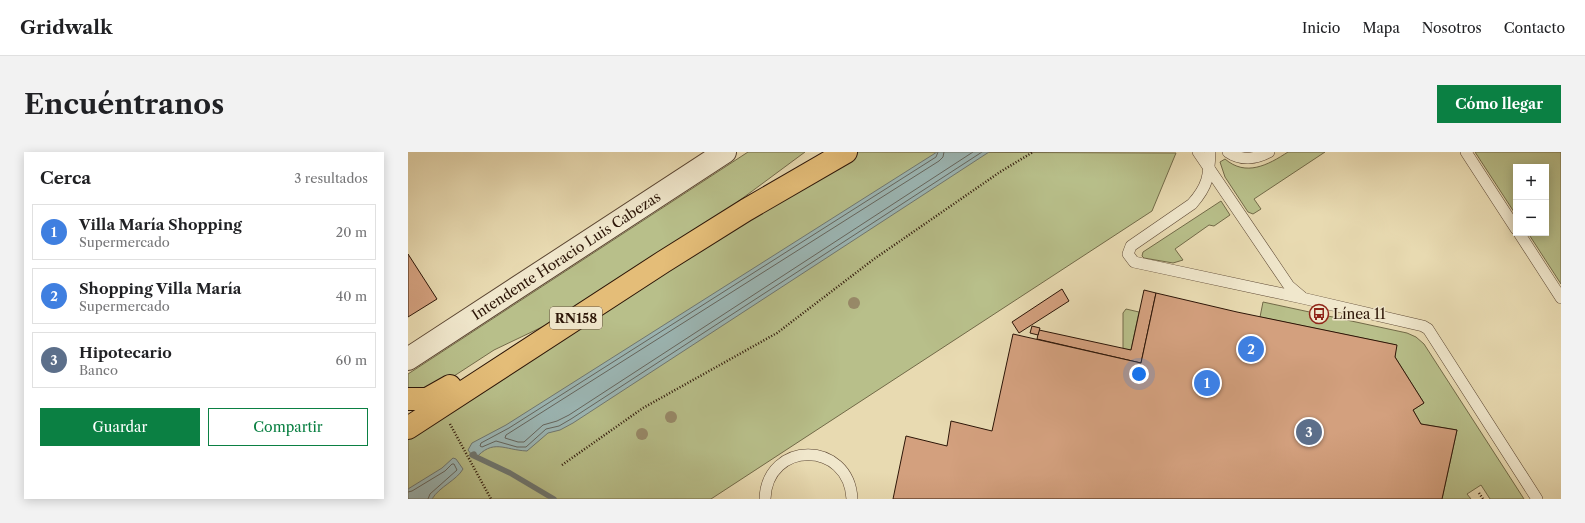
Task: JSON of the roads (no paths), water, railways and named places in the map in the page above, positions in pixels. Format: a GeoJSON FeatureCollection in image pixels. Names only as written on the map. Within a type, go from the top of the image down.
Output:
{"type":"FeatureCollection","features":[{"type":"Feature","properties":{"kind":"highway","name":"RN158"},"geometry":{"type":"LineString","coordinates":[[746,210],[819,152]]}},
{"type":"Feature","properties":{"kind":"highway","name":"RN158"},"geometry":{"type":"LineString","coordinates":[[411,427],[423,402],[562,327],[746,210],[846,152]]}},
{"type":"Feature","properties":{"kind":"street","name":"Intendente Horacio Luis Cabezas"},"geometry":{"type":"LineString","coordinates":[[408,359],[725,152]]}},
{"type":"Feature","properties":{"kind":"lane"},"geometry":{"type":"LineString","coordinates":[[1198,152],[1289,286],[1302,298]]}},
{"type":"Feature","properties":{"kind":"lane"},"geometry":{"type":"LineString","coordinates":[[1210,152],[1206,185],[1200,196],[1192,204],[1131,246],[1128,254],[1131,259],[1134,262],[1423,326],[1428,329],[1537,499]]}},
{"type":"Feature","properties":{"kind":"lane"},"geometry":{"type":"LineString","coordinates":[[1228,152],[1242,158],[1258,158],[1269,152]]}},
{"type":"Feature","properties":{"kind":"lane"},"geometry":{"type":"LineString","coordinates":[[1466,152],[1513,224]]}},
{"type":"Feature","properties":{"kind":"lane"},"geometry":{"type":"LineString","coordinates":[[1520,236],[1561,298]]}},
{"type":"Feature","properties":{"kind":"lane"},"geometry":{"type":"LineString","coordinates":[[765,499],[765,489],[770,476],[779,465],[791,457],[805,454],[819,455],[832,461],[843,470],[850,483],[852,499]]}},
{"type":"Feature","properties":{"kind":"water"},"geometry":{"type":"Polygon","coordinates":[[[937,152],[989,152],[573,423],[560,430],[548,433],[527,451],[493,447],[481,453],[475,459],[468,450],[472,443],[506,425],[937,152]]]}},
{"type":"Feature","properties":{"kind":"water"},"geometry":{"type":"Polygon","coordinates":[[[453,458],[456,459],[463,469],[457,477],[439,491],[432,499],[408,499],[408,489],[442,468],[453,458]]]}},
{"type":"Feature","properties":{"kind":"waterway"},"geometry":{"type":"LineString","coordinates":[[474,454],[472,455],[510,473],[554,499]]}},
{"type":"Feature","properties":{"kind":"place","name":"Línea 11"},"geometry":{"type":"Point","coordinates":[1319,314]}},
{"type":"Feature","properties":{"kind":"place","name":"Shopping Villa María"},"geometry":{"type":"Point","coordinates":[1251,349]}},
{"type":"Feature","properties":{"kind":"place","name":"Villa María Shopping"},"geometry":{"type":"Point","coordinates":[1207,383]}},
{"type":"Feature","properties":{"kind":"place","name":"Hipotecario"},"geometry":{"type":"Point","coordinates":[1309,432]}}]}
